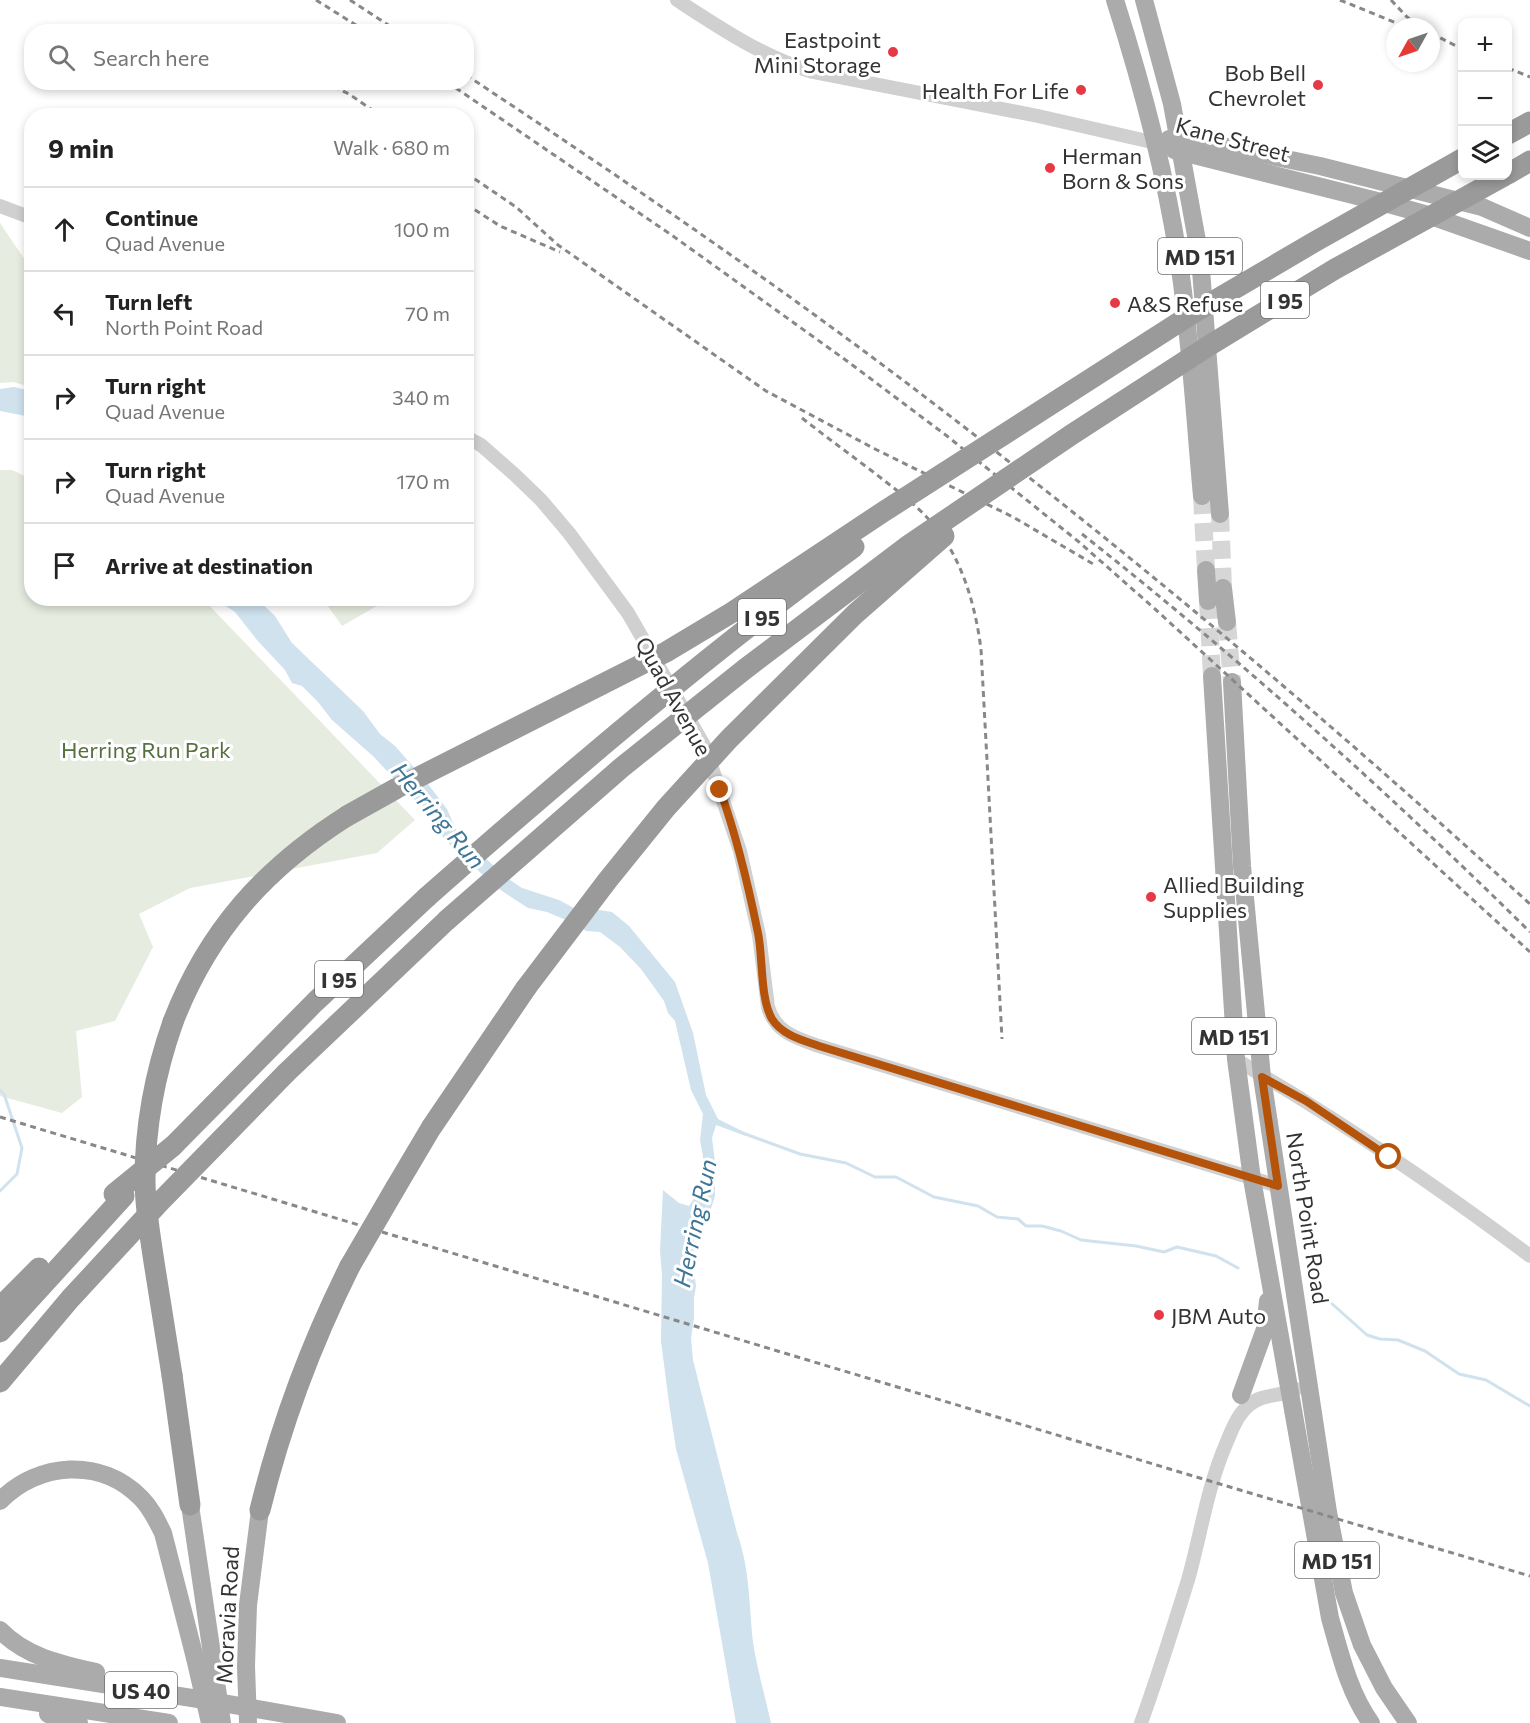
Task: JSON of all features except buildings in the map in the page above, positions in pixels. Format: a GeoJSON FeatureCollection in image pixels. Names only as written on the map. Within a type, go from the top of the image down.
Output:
{"type":"FeatureCollection","features":[{"type":"Feature","properties":{"kind":"highway"},"geometry":{"type":"LineString","coordinates":[[1512,132],[1530,122]]}},
{"type":"Feature","properties":{"kind":"highway","name":"I 95"},"geometry":{"type":"LineString","coordinates":[[119,1195],[173,1146],[331,987],[427,897],[603,745],[783,601],[882,527],[1117,363],[1195,312],[1458,161]]}},
{"type":"Feature","properties":{"kind":"highway","name":"I 95"},"geometry":{"type":"LineString","coordinates":[[1512,172],[1530,162]]}},
{"type":"Feature","properties":{"kind":"highway","name":"I 95"},"geometry":{"type":"LineString","coordinates":[[0,1382],[70,1299],[156,1206],[286,1073],[447,920],[621,768],[745,669],[909,545],[1071,435],[1210,345],[1335,269],[1497,180]]}},
{"type":"Feature","properties":{"kind":"highway"},"geometry":{"type":"LineString","coordinates":[[190,1504],[152,1243],[145,1181],[146,1137],[162,1052],[183,994],[217,937],[240,906],[264,879],[291,855],[347,816],[666,652],[1117,363]]}},
{"type":"Feature","properties":{"kind":"highway"},"geometry":{"type":"LineString","coordinates":[[260,1510],[270,1468],[298,1380],[350,1266],[463,1078],[526,988],[607,880],[666,808],[729,739],[855,614],[919,557],[1071,435]]}},
{"type":"Feature","properties":{"kind":"highway"},"geometry":{"type":"LineString","coordinates":[[0,1307],[119,1195]]}},
{"type":"Feature","properties":{"kind":"highway"},"geometry":{"type":"LineString","coordinates":[[0,1332],[119,1195]]}},
{"type":"Feature","properties":{"kind":"main road","name":"MD 151"},"geometry":{"type":"LineString","coordinates":[[1115,0],[1156,143],[1180,269],[1202,496]]}},
{"type":"Feature","properties":{"kind":"main road","name":"MD 151"},"geometry":{"type":"LineString","coordinates":[[1144,0],[1181,145],[1200,257],[1220,514]]}},
{"type":"Feature","properties":{"kind":"main road","name":"Kane Street"},"geometry":{"type":"LineString","coordinates":[[1156,143],[1320,166],[1482,207],[1530,228]]}},
{"type":"Feature","properties":{"kind":"main road","name":"Kane Street"},"geometry":{"type":"LineString","coordinates":[[1181,145],[1386,202],[1530,251]]}},
{"type":"Feature","properties":{"kind":"main road"},"geometry":{"type":"LineString","coordinates":[[1184,304],[1203,302]]}},
{"type":"Feature","properties":{"kind":"main road"},"geometry":{"type":"LineString","coordinates":[[1206,570],[1208,601]]}},
{"type":"Feature","properties":{"kind":"main road"},"geometry":{"type":"LineString","coordinates":[[1223,588],[1227,622]]}},
{"type":"Feature","properties":{"kind":"main road","name":"North Point Road"},"geometry":{"type":"LineString","coordinates":[[1212,676],[1236,1059],[1252,1179],[1291,1392]]}},
{"type":"Feature","properties":{"kind":"main road","name":"North Point Road"},"geometry":{"type":"LineString","coordinates":[[1232,682],[1248,930],[1262,1077],[1308,1383]]}},
{"type":"Feature","properties":{"kind":"main road"},"geometry":{"type":"LineString","coordinates":[[1222,837],[1241,836]]}},
{"type":"Feature","properties":{"kind":"main road"},"geometry":{"type":"LineString","coordinates":[[1227,930],[1248,930]]}},
{"type":"Feature","properties":{"kind":"main road"},"geometry":{"type":"LineString","coordinates":[[1241,1395],[1265,1329],[1268,1272]]}},
{"type":"Feature","properties":{"kind":"main road","name":"MD 151"},"geometry":{"type":"LineString","coordinates":[[1308,1383],[1328,1512],[1344,1593],[1362,1645],[1373,1668],[1408,1723]]}},
{"type":"Feature","properties":{"kind":"main road","name":"MD 151"},"geometry":{"type":"LineString","coordinates":[[1291,1392],[1330,1618],[1344,1666],[1363,1712],[1371,1723]]}},
{"type":"Feature","properties":{"kind":"main road"},"geometry":{"type":"LineString","coordinates":[[0,1501],[11,1490],[28,1480],[45,1472],[64,1469],[85,1469],[105,1475],[124,1484],[141,1498],[154,1515],[163,1533],[222,1723]]}},
{"type":"Feature","properties":{"kind":"main road"},"geometry":{"type":"LineString","coordinates":[[190,1504],[210,1723]]}},
{"type":"Feature","properties":{"kind":"main road","name":"Moravia Road"},"geometry":{"type":"LineString","coordinates":[[249,1723],[246,1666],[248,1605],[260,1510]]}},
{"type":"Feature","properties":{"kind":"main road"},"geometry":{"type":"LineString","coordinates":[[0,1630],[20,1648],[39,1657],[211,1701]]}},
{"type":"Feature","properties":{"kind":"main road","name":"US 40"},"geometry":{"type":"LineString","coordinates":[[0,1668],[337,1723]]}},
{"type":"Feature","properties":{"kind":"main road"},"geometry":{"type":"LineString","coordinates":[[0,1699],[80,1723]]}},
{"type":"Feature","properties":{"kind":"main road","name":"US 40"},"geometry":{"type":"LineString","coordinates":[[0,1699],[169,1723]]}},
{"type":"Feature","properties":{"kind":"street"},"geometry":{"type":"LineString","coordinates":[[677,0],[754,47],[796,67],[1038,116],[1156,143]]}},
{"type":"Feature","properties":{"kind":"street"},"geometry":{"type":"LineString","coordinates":[[0,206],[24,215]]}},
{"type":"Feature","properties":{"kind":"street","name":"Quad Avenue"},"geometry":{"type":"LineString","coordinates":[[474,441],[542,500],[569,533],[628,613],[705,747],[740,851],[759,935],[768,1007],[779,1027],[796,1038],[819,1046],[1278,1186]]}},
{"type":"Feature","properties":{"kind":"street"},"geometry":{"type":"LineString","coordinates":[[1236,1059],[1262,1077],[1306,1101],[1406,1168],[1530,1256]]}},
{"type":"Feature","properties":{"kind":"street"},"geometry":{"type":"LineString","coordinates":[[1233,1427],[1250,1404],[1263,1397],[1291,1392],[1308,1383]]}},
{"type":"Feature","properties":{"kind":"street"},"geometry":{"type":"LineString","coordinates":[[1141,1723],[1188,1578],[1217,1465],[1233,1427],[1241,1395]]}},
{"type":"Feature","properties":{"kind":"green space"},"geometry":{"type":"Polygon","coordinates":[[[0,223],[24,259],[24,385],[13,382],[0,383],[0,223]]]}},
{"type":"Feature","properties":{"kind":"green space","name":"Herring Run Park"},"geometry":{"type":"Polygon","coordinates":[[[0,470],[12,470],[24,476],[24,606],[210,606],[415,820],[377,853],[190,888],[139,914],[153,947],[115,1021],[76,1031],[82,1097],[62,1113],[0,1096],[0,470]]]}},
{"type":"Feature","properties":{"kind":"green space"},"geometry":{"type":"Polygon","coordinates":[[[328,606],[377,606],[342,626],[328,606]]]}},
{"type":"Feature","properties":{"kind":"water"},"geometry":{"type":"Polygon","coordinates":[[[14,387],[24,389],[24,416],[0,411],[0,389],[14,387]]]}},
{"type":"Feature","properties":{"kind":"water","name":"Herring Run"},"geometry":{"type":"Polygon","coordinates":[[[226,606],[264,606],[275,616],[292,643],[363,711],[380,734],[395,746],[425,780],[447,809],[457,832],[506,877],[522,888],[559,900],[583,913],[599,910],[612,912],[629,926],[675,982],[693,1033],[706,1095],[718,1119],[742,1131],[746,1136],[716,1125],[712,1138],[715,1196],[707,1221],[694,1239],[693,1264],[696,1286],[691,1338],[693,1360],[744,1560],[753,1642],[771,1723],[736,1723],[708,1563],[676,1449],[669,1403],[661,1341],[660,1251],[663,1190],[679,1203],[689,1206],[697,1194],[705,1168],[700,1140],[703,1114],[691,1090],[675,1021],[641,969],[620,947],[600,932],[586,931],[578,925],[547,912],[528,908],[496,887],[446,841],[424,807],[410,796],[374,757],[332,720],[302,686],[292,683],[285,670],[235,612],[226,606]]]}},
{"type":"Feature","properties":{"kind":"waterway"},"geometry":{"type":"LineString","coordinates":[[0,1090],[4,1094],[22,1148],[17,1174],[0,1191]]}},
{"type":"Feature","properties":{"kind":"waterway"},"geometry":{"type":"LineString","coordinates":[[740,1132],[800,1154],[846,1163],[875,1177],[896,1177],[934,1197],[978,1206],[997,1217],[1018,1219],[1026,1226],[1042,1226],[1081,1240],[1136,1246],[1164,1252],[1177,1247],[1216,1256],[1238,1268]]}},
{"type":"Feature","properties":{"kind":"waterway"},"geometry":{"type":"LineString","coordinates":[[1321,1294],[1367,1335],[1380,1339],[1398,1340],[1425,1351],[1459,1374],[1486,1380],[1530,1406]]}},
{"type":"Feature","properties":{"kind":"tunnel"},"geometry":{"type":"LineString","coordinates":[[1202,496],[1206,570]]}},
{"type":"Feature","properties":{"kind":"tunnel"},"geometry":{"type":"LineString","coordinates":[[1220,514],[1223,588]]}},
{"type":"Feature","properties":{"kind":"tunnel"},"geometry":{"type":"LineString","coordinates":[[1208,601],[1212,676]]}},
{"type":"Feature","properties":{"kind":"tunnel"},"geometry":{"type":"LineString","coordinates":[[1227,622],[1232,682]]}},
{"type":"Feature","properties":{"kind":"railway"},"geometry":{"type":"LineString","coordinates":[[316,0],[354,24]]}},
{"type":"Feature","properties":{"kind":"railway"},"geometry":{"type":"LineString","coordinates":[[350,0],[387,24]]}},
{"type":"Feature","properties":{"kind":"railway"},"geometry":{"type":"LineString","coordinates":[[1340,0],[1386,19]]}},
{"type":"Feature","properties":{"kind":"railway"},"geometry":{"type":"LineString","coordinates":[[1391,0],[1408,18]]}},
{"type":"Feature","properties":{"kind":"railway"},"geometry":{"type":"LineString","coordinates":[[1440,38],[1458,47]]}},
{"type":"Feature","properties":{"kind":"railway"},"geometry":{"type":"LineString","coordinates":[[1512,70],[1530,77]]}},
{"type":"Feature","properties":{"kind":"railway"},"geometry":{"type":"LineString","coordinates":[[474,80],[654,201],[777,288],[899,377],[1033,480],[1321,718],[1530,904]]}},
{"type":"Feature","properties":{"kind":"railway"},"geometry":{"type":"LineString","coordinates":[[341,90],[369,108]]}},
{"type":"Feature","properties":{"kind":"railway"},"geometry":{"type":"LineString","coordinates":[[459,90],[673,236],[847,361],[947,436],[1079,542],[1530,952]]}},
{"type":"Feature","properties":{"kind":"railway"},"geometry":{"type":"LineString","coordinates":[[474,178],[516,207],[558,245],[766,391],[875,449],[1013,517],[1095,565]]}},
{"type":"Feature","properties":{"kind":"railway"},"geometry":{"type":"LineString","coordinates":[[474,209],[500,226],[560,252]]}},
{"type":"Feature","properties":{"kind":"railway"},"geometry":{"type":"LineString","coordinates":[[802,418],[895,489],[924,515],[951,550],[971,598],[981,649],[1002,1039]]}},
{"type":"Feature","properties":{"kind":"railway"},"geometry":{"type":"LineString","coordinates":[[1082,534],[1141,581],[1312,727],[1530,932]]}},
{"type":"Feature","properties":{"kind":"railway"},"geometry":{"type":"LineString","coordinates":[[0,1117],[1530,1576]]}},
{"type":"Feature","properties":{"kind":"place","name":"Eastpoint Mini Storage"},"geometry":{"type":"Point","coordinates":[893,52]}},
{"type":"Feature","properties":{"kind":"place","name":"Bob Bell Chevrolet"},"geometry":{"type":"Point","coordinates":[1318,85]}},
{"type":"Feature","properties":{"kind":"place","name":"Health For Life"},"geometry":{"type":"Point","coordinates":[1081,90]}},
{"type":"Feature","properties":{"kind":"place","name":"Herman Born & Sons"},"geometry":{"type":"Point","coordinates":[1050,168]}},
{"type":"Feature","properties":{"kind":"place","name":"A&S Refuse"},"geometry":{"type":"Point","coordinates":[1115,303]}},
{"type":"Feature","properties":{"kind":"place","name":"Allied Building Supplies"},"geometry":{"type":"Point","coordinates":[1151,897]}},
{"type":"Feature","properties":{"kind":"place","name":"JBM Auto"},"geometry":{"type":"Point","coordinates":[1159,1315]}},
{"type":"Feature","properties":{"kind":"route"},"geometry":{"type":"LineString","coordinates":[[720,790],[740,851],[759,935],[768,1007],[774,1022],[786,1033],[819,1046],[1278,1186],[1262,1077],[1306,1101],[1389,1157]]}}]}
